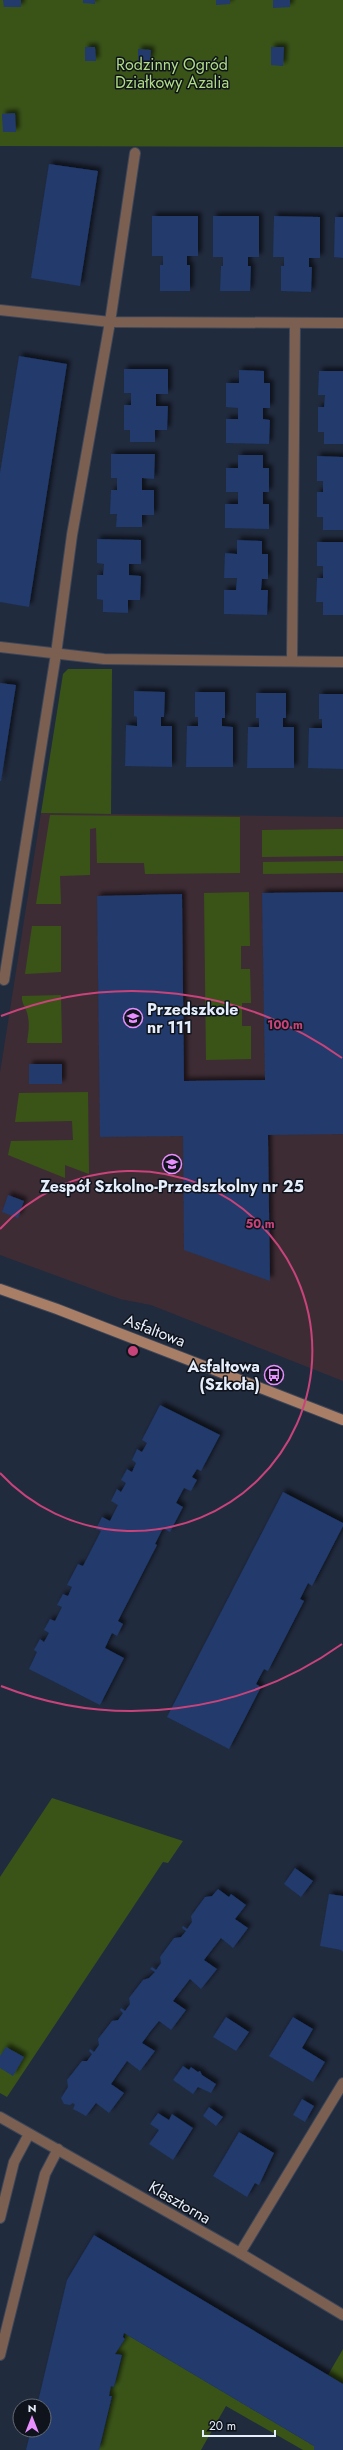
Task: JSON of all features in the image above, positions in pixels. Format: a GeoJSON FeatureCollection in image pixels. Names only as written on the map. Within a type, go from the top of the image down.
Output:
{"type":"FeatureCollection","features":[{"type":"Feature","properties":{"kind":"street"},"geometry":{"type":"LineString","coordinates":[[4,980],[56,654],[72,535],[110,322],[135,153]]}},
{"type":"Feature","properties":{"kind":"street"},"geometry":{"type":"LineString","coordinates":[[0,310],[110,322],[343,323]]}},
{"type":"Feature","properties":{"kind":"street"},"geometry":{"type":"LineString","coordinates":[[292,661],[295,323]]}},
{"type":"Feature","properties":{"kind":"street"},"geometry":{"type":"LineString","coordinates":[[0,647],[104,659],[343,662]]}},
{"type":"Feature","properties":{"kind":"street","name":"Asfaltowa"},"geometry":{"type":"LineString","coordinates":[[0,1289],[57,1309],[343,1420]]}},
{"type":"Feature","properties":{"kind":"street"},"geometry":{"type":"LineString","coordinates":[[240,2253],[343,2083]]}},
{"type":"Feature","properties":{"kind":"street","name":"Klasztorna"},"geometry":{"type":"LineString","coordinates":[[0,2117],[240,2253],[343,2315]]}},
{"type":"Feature","properties":{"kind":"street"},"geometry":{"type":"LineString","coordinates":[[0,2218],[14,2162],[29,2134]]}},
{"type":"Feature","properties":{"kind":"street"},"geometry":{"type":"LineString","coordinates":[[0,2355],[45,2174],[58,2149]]}},
{"type":"Feature","properties":{"kind":"shaded area","name":"Zespół Szkolno-Przedszkolny nr 25"},"geometry":{"type":"Polygon","coordinates":[[[41,813],[343,817],[343,1381],[151,1305],[120,1299],[0,1255],[0,1073],[41,813]]]}},
{"type":"Feature","properties":{"kind":"green space","name":"Rodzinny Ogród Działkowy Azalia"},"geometry":{"type":"Polygon","coordinates":[[[0,0],[343,0],[343,147],[0,146],[0,0]]]}},
{"type":"Feature","properties":{"kind":"green space"},"geometry":{"type":"Polygon","coordinates":[[[68,669],[112,669],[111,814],[41,813],[63,674],[68,669]]]}},
{"type":"Feature","properties":{"kind":"green space"},"geometry":{"type":"Polygon","coordinates":[[[50,815],[240,817],[240,873],[145,874],[144,863],[97,863],[96,828],[90,829],[90,875],[60,876],[61,904],[36,904],[50,815]]]}},
{"type":"Feature","properties":{"kind":"green space"},"geometry":{"type":"Polygon","coordinates":[[[343,829],[343,856],[262,857],[262,830],[343,829]]]}},
{"type":"Feature","properties":{"kind":"green space"},"geometry":{"type":"Polygon","coordinates":[[[343,861],[343,873],[263,874],[263,862],[343,861]]]}},
{"type":"Feature","properties":{"kind":"green space"},"geometry":{"type":"Polygon","coordinates":[[[249,892],[250,946],[241,946],[241,969],[250,969],[251,1003],[242,1003],[242,1026],[251,1026],[251,1059],[206,1060],[204,893],[249,892]]]}},
{"type":"Feature","properties":{"kind":"green space"},"geometry":{"type":"Polygon","coordinates":[[[32,926],[61,926],[61,972],[25,974],[32,926]]]}},
{"type":"Feature","properties":{"kind":"green space"},"geometry":{"type":"Polygon","coordinates":[[[61,995],[62,1043],[27,1043],[29,1020],[22,1001],[22,996],[61,995]]]}},
{"type":"Feature","properties":{"kind":"green space"},"geometry":{"type":"Polygon","coordinates":[[[88,1092],[89,1174],[65,1165],[65,1178],[8,1155],[11,1141],[73,1140],[72,1121],[15,1122],[19,1093],[88,1092]]]}},
{"type":"Feature","properties":{"kind":"green space"},"geometry":{"type":"Polygon","coordinates":[[[52,1798],[183,1841],[168,1863],[163,1862],[7,2097],[0,2093],[0,1877],[52,1798]]]}},
{"type":"Feature","properties":{"kind":"green space"},"geometry":{"type":"Polygon","coordinates":[[[124,2333],[314,2446],[314,2450],[303,2450],[226,2406],[201,2450],[99,2450],[112,2397],[109,2396],[111,2386],[114,2387],[122,2356],[115,2354],[125,2339],[124,2333]]]}},
{"type":"Feature","properties":{"kind":"green space"},"geometry":{"type":"Polygon","coordinates":[[[343,2349],[343,2384],[328,2375],[343,2349]]]}},
{"type":"Feature","properties":{"kind":"building"},"geometry":{"type":"Polygon","coordinates":[[[3,0],[21,0],[21,7],[4,7],[3,0]]]}},
{"type":"Feature","properties":{"kind":"building"},"geometry":{"type":"Polygon","coordinates":[[[83,0],[95,0],[95,4],[83,3],[83,0]]]}},
{"type":"Feature","properties":{"kind":"building"},"geometry":{"type":"Polygon","coordinates":[[[216,0],[230,0],[230,4],[216,5],[216,0]]]}},
{"type":"Feature","properties":{"kind":"building"},"geometry":{"type":"Polygon","coordinates":[[[273,0],[290,0],[290,7],[273,8],[273,0]]]}},
{"type":"Feature","properties":{"kind":"building"},"geometry":{"type":"Polygon","coordinates":[[[85,47],[95,47],[96,61],[85,61],[85,47]]]}},
{"type":"Feature","properties":{"kind":"building"},"geometry":{"type":"Polygon","coordinates":[[[271,47],[284,47],[283,66],[271,65],[271,47]]]}},
{"type":"Feature","properties":{"kind":"building"},"geometry":{"type":"Polygon","coordinates":[[[138,49],[151,50],[150,61],[138,61],[138,49]]]}},
{"type":"Feature","properties":{"kind":"building"},"geometry":{"type":"Polygon","coordinates":[[[15,113],[16,132],[3,132],[2,114],[15,113]]]}},
{"type":"Feature","properties":{"kind":"building"},"geometry":{"type":"Polygon","coordinates":[[[49,164],[98,171],[80,286],[31,278],[49,164]]]}},
{"type":"Feature","properties":{"kind":"building"},"geometry":{"type":"Polygon","coordinates":[[[152,216],[198,216],[198,256],[187,256],[187,265],[190,265],[190,291],[160,291],[160,265],[163,265],[163,256],[152,256],[152,216]]]}},
{"type":"Feature","properties":{"kind":"building"},"geometry":{"type":"Polygon","coordinates":[[[213,216],[259,216],[259,257],[248,257],[248,266],[251,266],[250,291],[220,291],[221,266],[223,266],[223,257],[213,257],[213,216]]]}},
{"type":"Feature","properties":{"kind":"building"},"geometry":{"type":"Polygon","coordinates":[[[274,216],[320,217],[320,258],[309,258],[309,267],[312,267],[311,292],[281,291],[281,266],[284,266],[284,257],[273,257],[274,216]]]}},
{"type":"Feature","properties":{"kind":"building"},"geometry":{"type":"Polygon","coordinates":[[[335,217],[343,217],[343,258],[334,257],[335,217]]]}},
{"type":"Feature","properties":{"kind":"building"},"geometry":{"type":"Polygon","coordinates":[[[19,356],[67,364],[29,607],[0,602],[0,473],[19,356]]]}},
{"type":"Feature","properties":{"kind":"building"},"geometry":{"type":"Polygon","coordinates":[[[124,369],[168,369],[168,394],[156,394],[156,406],[168,406],[167,430],[155,430],[155,442],[130,442],[130,430],[124,430],[124,405],[131,405],[131,393],[124,393],[124,369]]]}},
{"type":"Feature","properties":{"kind":"building"},"geometry":{"type":"Polygon","coordinates":[[[239,370],[264,371],[264,383],[270,383],[270,408],[263,408],[263,419],[270,420],[269,444],[226,443],[226,419],[238,419],[238,408],[226,407],[226,383],[239,383],[239,370]]]}},
{"type":"Feature","properties":{"kind":"building"},"geometry":{"type":"Polygon","coordinates":[[[319,371],[343,371],[343,444],[324,444],[324,432],[318,432],[318,407],[324,407],[325,395],[318,395],[319,371]]]}},
{"type":"Feature","properties":{"kind":"building"},"geometry":{"type":"Polygon","coordinates":[[[111,454],[155,454],[154,479],[142,478],[142,490],[154,490],[154,515],[142,515],[142,527],[116,527],[117,514],[110,514],[111,490],[117,490],[117,478],[111,478],[111,454]]]}},
{"type":"Feature","properties":{"kind":"building"},"geometry":{"type":"Polygon","coordinates":[[[238,455],[263,455],[263,468],[269,468],[269,492],[263,492],[263,504],[269,504],[269,529],[225,528],[225,504],[238,504],[238,492],[226,492],[226,468],[238,468],[238,455]]]}},
{"type":"Feature","properties":{"kind":"building"},"geometry":{"type":"Polygon","coordinates":[[[317,456],[343,457],[343,530],[323,530],[323,517],[317,517],[317,492],[323,492],[323,481],[317,481],[317,456]]]}},
{"type":"Feature","properties":{"kind":"building"},"geometry":{"type":"Polygon","coordinates":[[[97,539],[141,540],[141,564],[129,564],[129,575],[141,576],[140,600],[128,600],[128,613],[103,612],[103,600],[97,599],[97,575],[103,575],[104,564],[97,563],[97,539]]]}},
{"type":"Feature","properties":{"kind":"building"},"geometry":{"type":"Polygon","coordinates":[[[237,540],[262,541],[262,554],[268,554],[268,579],[262,579],[261,590],[268,590],[267,615],[224,614],[224,590],[236,590],[237,578],[224,578],[225,553],[237,554],[237,540]]]}},
{"type":"Feature","properties":{"kind":"building"},"geometry":{"type":"Polygon","coordinates":[[[317,542],[343,542],[343,615],[323,615],[323,602],[316,602],[317,578],[323,578],[323,566],[317,566],[317,542]]]}},
{"type":"Feature","properties":{"kind":"building"},"geometry":{"type":"Polygon","coordinates":[[[0,683],[16,685],[1,781],[0,781],[0,683]]]}},
{"type":"Feature","properties":{"kind":"building"},"geometry":{"type":"Polygon","coordinates":[[[134,691],[165,692],[164,717],[161,717],[161,726],[172,726],[172,767],[125,766],[126,725],[137,726],[137,717],[134,716],[134,691]]]}},
{"type":"Feature","properties":{"kind":"building"},"geometry":{"type":"Polygon","coordinates":[[[195,692],[225,692],[225,718],[222,718],[222,726],[233,727],[233,767],[186,767],[187,726],[198,726],[198,717],[195,717],[195,692]]]}},
{"type":"Feature","properties":{"kind":"building"},"geometry":{"type":"Polygon","coordinates":[[[256,693],[286,693],[286,718],[283,718],[283,727],[294,727],[294,768],[247,768],[248,727],[259,727],[259,718],[256,718],[256,693]]]}},
{"type":"Feature","properties":{"kind":"building"},"geometry":{"type":"Polygon","coordinates":[[[319,694],[343,694],[343,769],[308,768],[309,728],[322,728],[322,719],[319,719],[319,694]]]}},
{"type":"Feature","properties":{"kind":"building"},"geometry":{"type":"Polygon","coordinates":[[[343,892],[343,1134],[268,1135],[270,1281],[184,1250],[183,1136],[100,1137],[97,896],[182,894],[184,1081],[265,1080],[262,893],[343,892]]]}},
{"type":"Feature","properties":{"kind":"building"},"geometry":{"type":"Polygon","coordinates":[[[29,1064],[62,1064],[62,1084],[29,1084],[29,1064]]]}},
{"type":"Feature","properties":{"kind":"building"},"geometry":{"type":"Polygon","coordinates":[[[8,1195],[24,1201],[18,1218],[2,1212],[8,1195]]]}},
{"type":"Feature","properties":{"kind":"building"},"geometry":{"type":"Polygon","coordinates":[[[160,1405],[220,1435],[201,1471],[197,1469],[192,1477],[197,1480],[191,1491],[184,1488],[176,1503],[183,1507],[170,1532],[163,1528],[155,1544],[157,1545],[118,1621],[123,1624],[117,1636],[112,1633],[105,1648],[124,1658],[100,1705],[29,1669],[37,1652],[34,1650],[40,1639],[44,1642],[49,1633],[44,1630],[50,1619],[55,1621],[62,1607],[57,1605],[63,1594],[68,1596],[72,1587],[67,1585],[78,1564],[83,1566],[101,1531],[96,1529],[102,1517],[110,1521],[118,1505],[111,1501],[117,1489],[121,1492],[126,1483],[121,1480],[127,1469],[132,1472],[136,1463],[132,1460],[137,1449],[142,1452],[147,1443],[142,1440],[160,1405]]]}},
{"type":"Feature","properties":{"kind":"building"},"geometry":{"type":"Polygon","coordinates":[[[283,1492],[343,1523],[343,1526],[312,1586],[308,1583],[300,1599],[304,1601],[268,1671],[264,1669],[256,1684],[261,1687],[229,1749],[167,1717],[283,1492]]]}},
{"type":"Feature","properties":{"kind":"building"},"geometry":{"type":"Polygon","coordinates":[[[295,1868],[313,1881],[301,1897],[284,1884],[295,1868]]]}},
{"type":"Feature","properties":{"kind":"building"},"geometry":{"type":"Polygon","coordinates":[[[218,1889],[229,1897],[231,1894],[246,1905],[235,1919],[248,1928],[233,1948],[221,1938],[204,1960],[217,1969],[201,1989],[190,1979],[173,2001],[186,2010],[171,2030],[159,2021],[150,2032],[142,2043],[155,2051],[140,2071],[127,2061],[111,2084],[124,2093],[109,2113],[96,2103],[86,2116],[73,2109],[75,2105],[73,2103],[70,2105],[64,2104],[61,2098],[68,2087],[67,2080],[82,2061],[87,2061],[92,2054],[89,2051],[90,2049],[94,2052],[99,2045],[98,2039],[112,2021],[118,2020],[123,2013],[120,2010],[121,2008],[125,2011],[130,2004],[129,1998],[143,1980],[149,1978],[155,1972],[150,1969],[152,1967],[156,1970],[161,1963],[160,1957],[174,1938],[181,1937],[186,1931],[182,1928],[183,1926],[187,1929],[192,1922],[191,1916],[205,1897],[212,1896],[218,1889]]]}},
{"type":"Feature","properties":{"kind":"building"},"geometry":{"type":"Polygon","coordinates":[[[329,1894],[343,1896],[343,1952],[341,1950],[320,1946],[329,1894]]]}},
{"type":"Feature","properties":{"kind":"building"},"geometry":{"type":"Polygon","coordinates":[[[226,2017],[249,2032],[236,2051],[213,2037],[226,2017]]]}},
{"type":"Feature","properties":{"kind":"building"},"geometry":{"type":"Polygon","coordinates":[[[293,2017],[313,2029],[302,2048],[325,2062],[313,2082],[269,2056],[293,2017]]]}},
{"type":"Feature","properties":{"kind":"building"},"geometry":{"type":"Polygon","coordinates":[[[6,2047],[24,2057],[13,2076],[0,2068],[0,2056],[6,2047]]]}},
{"type":"Feature","properties":{"kind":"building"},"geometry":{"type":"Polygon","coordinates":[[[183,2066],[189,2070],[191,2067],[198,2072],[200,2071],[202,2075],[216,2084],[211,2093],[198,2087],[193,2094],[173,2080],[183,2066]]]}},
{"type":"Feature","properties":{"kind":"building"},"geometry":{"type":"Polygon","coordinates":[[[302,2099],[314,2106],[305,2122],[293,2115],[302,2099]]]}},
{"type":"Feature","properties":{"kind":"building"},"geometry":{"type":"Polygon","coordinates":[[[209,2107],[223,2117],[216,2126],[203,2116],[209,2107]]]}},
{"type":"Feature","properties":{"kind":"building"},"geometry":{"type":"Polygon","coordinates":[[[158,2113],[169,2120],[172,2114],[193,2128],[173,2160],[149,2144],[159,2130],[150,2124],[158,2113]]]}},
{"type":"Feature","properties":{"kind":"building"},"geometry":{"type":"Polygon","coordinates":[[[239,2132],[274,2153],[259,2185],[255,2183],[247,2197],[213,2176],[239,2132]]]}},
{"type":"Feature","properties":{"kind":"building"},"geometry":{"type":"Polygon","coordinates":[[[94,2235],[343,2384],[343,2450],[314,2450],[314,2446],[124,2333],[123,2337],[125,2339],[115,2354],[122,2355],[114,2387],[111,2386],[109,2396],[112,2396],[99,2450],[26,2450],[29,2438],[52,2438],[52,2398],[39,2398],[67,2280],[94,2235]]]}},
{"type":"Feature","properties":{"kind":"place","name":"Przedszkole nr 111"},"geometry":{"type":"Point","coordinates":[133,1018]}},
{"type":"Feature","properties":{"kind":"place","name":"Zespół Szkolno-Przedszkolny nr 25"},"geometry":{"type":"Point","coordinates":[172,1164]}},
{"type":"Feature","properties":{"kind":"place","name":"Asfaltowa (Szkoła)"},"geometry":{"type":"Point","coordinates":[274,1375]}}]}
